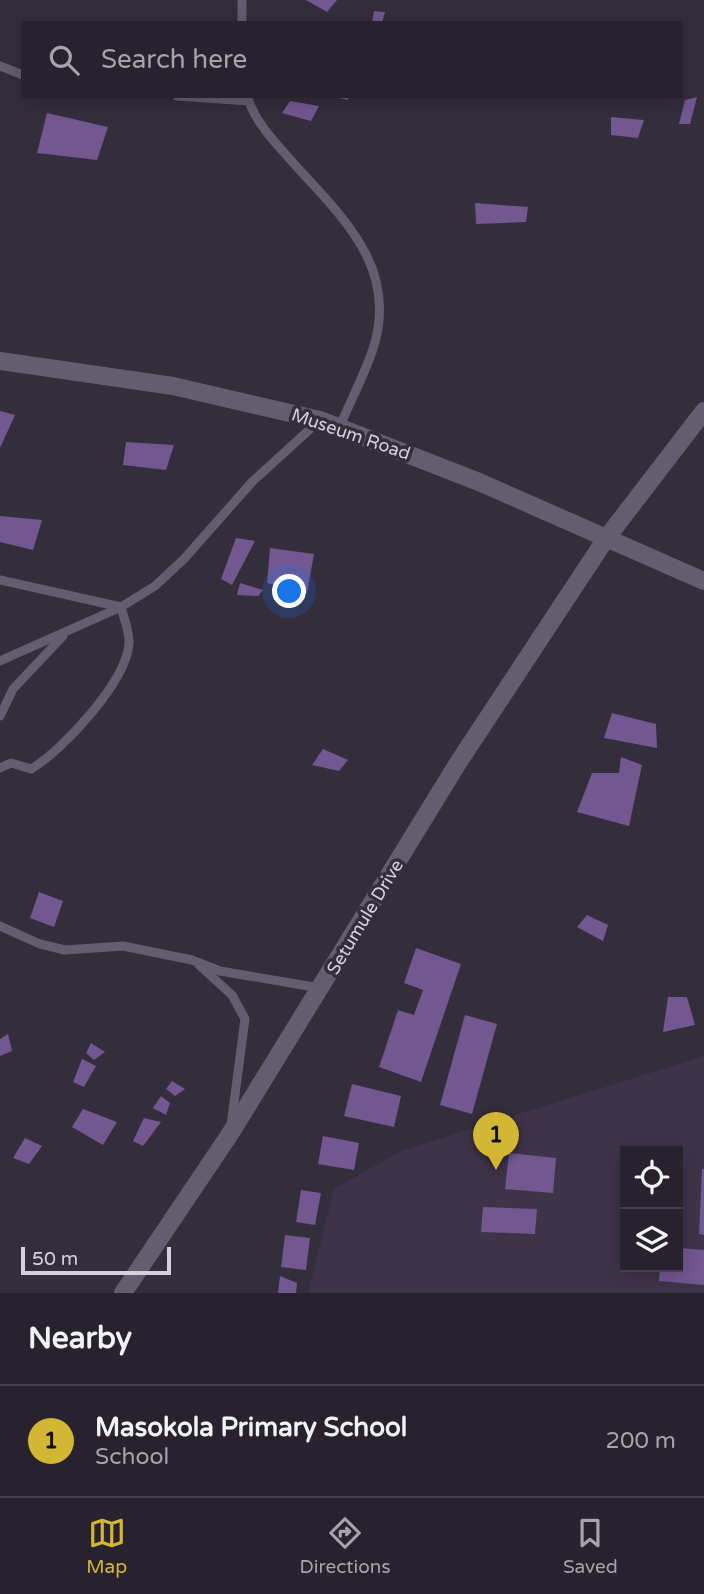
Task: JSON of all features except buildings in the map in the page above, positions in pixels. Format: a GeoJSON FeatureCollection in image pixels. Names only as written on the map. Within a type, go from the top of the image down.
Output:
{"type":"FeatureCollection","features":[{"type":"Feature","properties":{"kind":"street","name":"Museum Road"},"geometry":{"type":"LineString","coordinates":[[0,361],[173,386],[320,420],[479,482],[605,540],[704,581]]}},
{"type":"Feature","properties":{"kind":"street","name":"Setumule Drive"},"geometry":{"type":"LineString","coordinates":[[123,1293],[230,1134],[458,763],[605,540],[704,411]]}},
{"type":"Feature","properties":{"kind":"lane"},"geometry":{"type":"LineString","coordinates":[[242,0],[242,21]]}},
{"type":"Feature","properties":{"kind":"lane"},"geometry":{"type":"LineString","coordinates":[[0,66],[21,74]]}},
{"type":"Feature","properties":{"kind":"lane"},"geometry":{"type":"LineString","coordinates":[[224,98],[248,99],[260,126],[356,233],[374,267],[379,311],[374,347],[339,428]]}},
{"type":"Feature","properties":{"kind":"lane"},"geometry":{"type":"LineString","coordinates":[[0,661],[66,634],[121,607],[155,586],[252,482],[320,420]]}},
{"type":"Feature","properties":{"kind":"lane"},"geometry":{"type":"LineString","coordinates":[[0,580],[121,607]]}},
{"type":"Feature","properties":{"kind":"lane"},"geometry":{"type":"LineString","coordinates":[[0,768],[11,763],[31,769],[52,757],[111,689],[130,645],[121,607]]}},
{"type":"Feature","properties":{"kind":"lane"},"geometry":{"type":"LineString","coordinates":[[0,716],[13,688],[66,634]]}},
{"type":"Feature","properties":{"kind":"lane"},"geometry":{"type":"LineString","coordinates":[[0,926],[40,944],[65,950],[123,946],[192,960],[220,971],[321,988]]}},
{"type":"Feature","properties":{"kind":"lane"},"geometry":{"type":"LineString","coordinates":[[192,960],[232,995],[246,1018],[230,1134]]}},
{"type":"Feature","properties":{"kind":"shaded area"},"geometry":{"type":"Polygon","coordinates":[[[704,1056],[704,1293],[308,1293],[334,1189],[401,1151],[704,1056]]]}},
{"type":"Feature","properties":{"kind":"place","name":"Masokola Primary School"},"geometry":{"type":"Point","coordinates":[496,1170]}}]}
